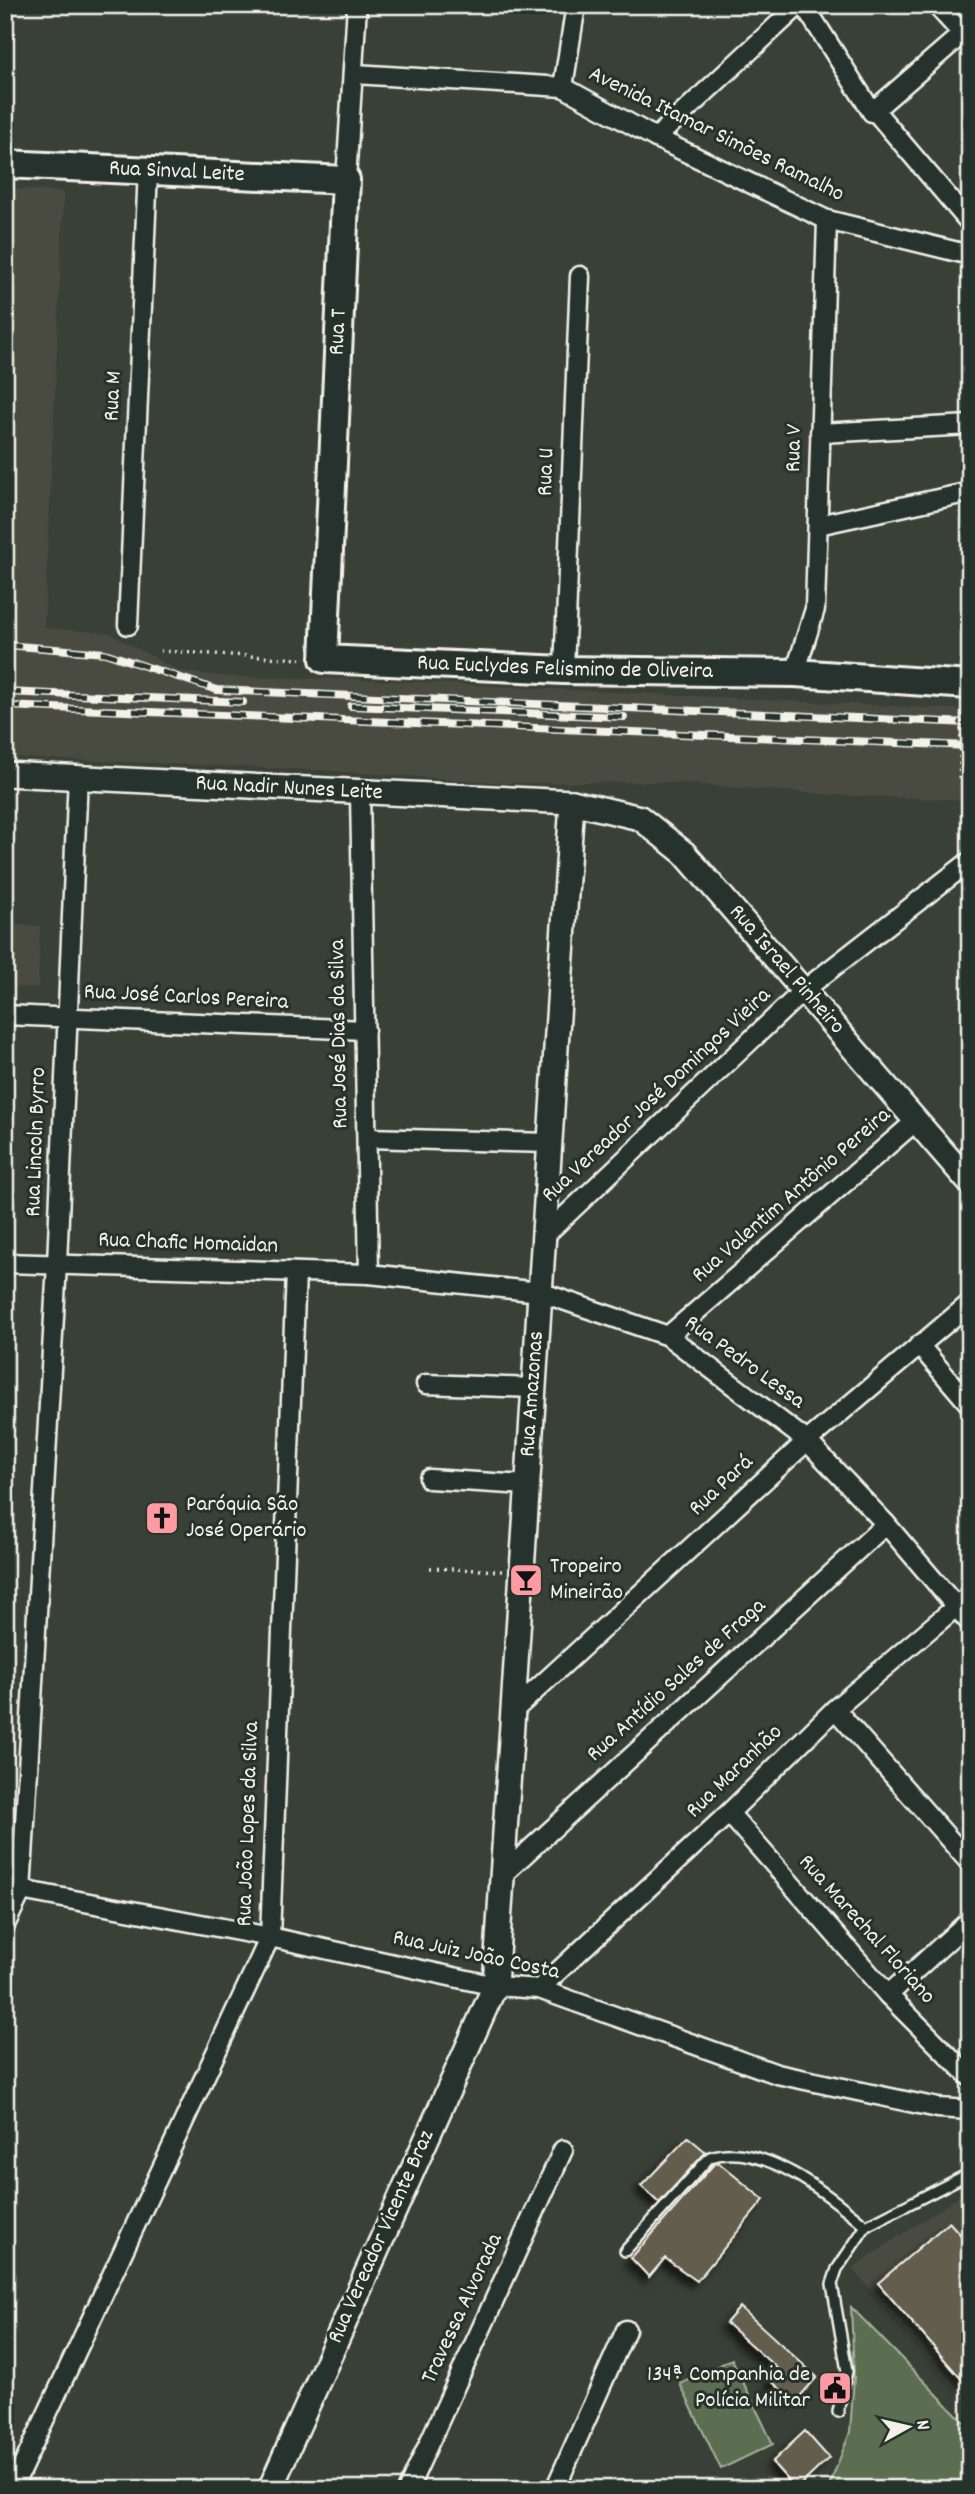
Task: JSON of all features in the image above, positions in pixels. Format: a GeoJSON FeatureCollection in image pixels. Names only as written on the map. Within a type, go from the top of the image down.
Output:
{"type":"FeatureCollection","features":[{"type":"Feature","properties":{"kind":"main road","name":"Rua Sinval Leite"},"geometry":{"type":"LineString","coordinates":[[5,164],[346,180]]}},
{"type":"Feature","properties":{"kind":"main road","name":"Rua T"},"geometry":{"type":"LineString","coordinates":[[324,659],[346,180]]}},
{"type":"Feature","properties":{"kind":"main road","name":"Rua Euclydes Felismino de Oliveira"},"geometry":{"type":"LineString","coordinates":[[324,659],[564,670],[795,673],[970,685]]}},
{"type":"Feature","properties":{"kind":"street","name":"Rua T"},"geometry":{"type":"LineString","coordinates":[[346,180],[355,74],[357,5]]}},
{"type":"Feature","properties":{"kind":"street"},"geometry":{"type":"LineString","coordinates":[[563,88],[576,5]]}},
{"type":"Feature","properties":{"kind":"street"},"geometry":{"type":"LineString","coordinates":[[656,138],[801,5],[872,112],[875,111],[970,223]]}},
{"type":"Feature","properties":{"kind":"street"},"geometry":{"type":"LineString","coordinates":[[872,112],[966,38],[936,5]]}},
{"type":"Feature","properties":{"kind":"street","name":"Avenida Itamar Simões Ramalho"},"geometry":{"type":"LineString","coordinates":[[355,74],[563,88],[656,138],[827,220],[970,255]]}},
{"type":"Feature","properties":{"kind":"street","name":"Rua M"},"geometry":{"type":"LineString","coordinates":[[128,625],[148,169]]}},
{"type":"Feature","properties":{"kind":"street","name":"Rua V"},"geometry":{"type":"LineString","coordinates":[[795,673],[815,609],[827,220]]}},
{"type":"Feature","properties":{"kind":"street","name":"Rua U"},"geometry":{"type":"LineString","coordinates":[[564,670],[580,276]]}},
{"type":"Feature","properties":{"kind":"street"},"geometry":{"type":"LineString","coordinates":[[820,433],[970,425]]}},
{"type":"Feature","properties":{"kind":"street"},"geometry":{"type":"LineString","coordinates":[[818,525],[970,492]]}},
{"type":"Feature","properties":{"kind":"street","name":"Rua Nadir Nunes Leite"},"geometry":{"type":"LineString","coordinates":[[5,775],[78,776],[360,793],[572,802]]}},
{"type":"Feature","properties":{"kind":"street","name":"Rua Lincoln Byrro"},"geometry":{"type":"LineString","coordinates":[[5,1925],[13,1889],[57,1264],[78,776]]}},
{"type":"Feature","properties":{"kind":"street","name":"Rua José Dias da Silva"},"geometry":{"type":"LineString","coordinates":[[360,793],[369,1274]]}},
{"type":"Feature","properties":{"kind":"street","name":"Rua Israel Pinheiro"},"geometry":{"type":"LineString","coordinates":[[572,802],[640,817],[684,853],[970,1183]]}},
{"type":"Feature","properties":{"kind":"street","name":"Rua Amazonas"},"geometry":{"type":"LineString","coordinates":[[495,1986],[572,802]]}},
{"type":"Feature","properties":{"kind":"street","name":"Rua Vereador José Domingos Vieira"},"geometry":{"type":"LineString","coordinates":[[543,1237],[804,990],[970,861]]}},
{"type":"Feature","properties":{"kind":"street","name":"Rua José Carlos Pereira"},"geometry":{"type":"LineString","coordinates":[[5,1014],[365,1030]]}},
{"type":"Feature","properties":{"kind":"street","name":"Rua Valentim Antônio Pereira"},"geometry":{"type":"LineString","coordinates":[[668,1336],[917,1120]]}},
{"type":"Feature","properties":{"kind":"street"},"geometry":{"type":"LineString","coordinates":[[367,1138],[550,1143]]}},
{"type":"Feature","properties":{"kind":"street","name":"Rua Chafic Homaidan"},"geometry":{"type":"LineString","coordinates":[[5,1263],[369,1274]]}},
{"type":"Feature","properties":{"kind":"street","name":"Rua João Lopes da Silva"},"geometry":{"type":"LineString","coordinates":[[12,2489],[270,1937],[296,1272]]}},
{"type":"Feature","properties":{"kind":"street","name":"Rua Pedro Lessa"},"geometry":{"type":"LineString","coordinates":[[369,1274],[540,1292],[668,1336],[807,1441],[963,1601],[970,1623]]}},
{"type":"Feature","properties":{"kind":"street","name":"Rua Pará"},"geometry":{"type":"LineString","coordinates":[[513,1711],[807,1441],[970,1303]]}},
{"type":"Feature","properties":{"kind":"street"},"geometry":{"type":"LineString","coordinates":[[919,1345],[970,1405]]}},
{"type":"Feature","properties":{"kind":"street"},"geometry":{"type":"LineString","coordinates":[[426,1384],[534,1388]]}},
{"type":"Feature","properties":{"kind":"street"},"geometry":{"type":"LineString","coordinates":[[429,1479],[527,1485]]}},
{"type":"Feature","properties":{"kind":"street","name":"Rua Antídio Sales de Fraga"},"geometry":{"type":"LineString","coordinates":[[502,1875],[886,1524]]}},
{"type":"Feature","properties":{"kind":"street","name":"Rua Maranhão"},"geometry":{"type":"LineString","coordinates":[[539,1989],[729,1813],[835,1709],[963,1601]]}},
{"type":"Feature","properties":{"kind":"street"},"geometry":{"type":"LineString","coordinates":[[835,1709],[970,1863]]}},
{"type":"Feature","properties":{"kind":"street","name":"Rua Marechal Floriano"},"geometry":{"type":"LineString","coordinates":[[729,1813],[888,1995],[970,2077]]}},
{"type":"Feature","properties":{"kind":"street","name":"Rua Juiz João Costa"},"geometry":{"type":"LineString","coordinates":[[13,1889],[270,1937],[495,1986],[539,1989],[776,2074],[937,2108],[970,2110]]}},
{"type":"Feature","properties":{"kind":"street"},"geometry":{"type":"LineString","coordinates":[[888,1995],[970,1920]]}},
{"type":"Feature","properties":{"kind":"street","name":"Rua Vereador Vicente Braz"},"geometry":{"type":"LineString","coordinates":[[270,2489],[495,1986]]}},
{"type":"Feature","properties":{"kind":"street","name":"Travessa Alvorada"},"geometry":{"type":"LineString","coordinates":[[408,2489],[564,2150]]}},
{"type":"Feature","properties":{"kind":"street"},"geometry":{"type":"LineString","coordinates":[[555,2489],[626,2330]]}},
{"type":"Feature","properties":{"kind":"lane"},"geometry":{"type":"LineString","coordinates":[[625,2251],[710,2157],[727,2151],[753,2157],[800,2177],[866,2226]]}},
{"type":"Feature","properties":{"kind":"lane"},"geometry":{"type":"LineString","coordinates":[[838,2412],[847,2371],[832,2284],[837,2269],[866,2226],[970,2173]]}},
{"type":"Feature","properties":{"kind":"path"},"geometry":{"type":"LineString","coordinates":[[160,651],[324,659]]}},
{"type":"Feature","properties":{"kind":"path"},"geometry":{"type":"LineString","coordinates":[[970,715],[962,715],[959,782],[970,783]]}},
{"type":"Feature","properties":{"kind":"path"},"geometry":{"type":"LineString","coordinates":[[430,1568],[522,1572]]}},
{"type":"Feature","properties":{"kind":"shaded area"},"geometry":{"type":"Polygon","coordinates":[[[170,5],[316,5],[315,12],[170,5]]]}},
{"type":"Feature","properties":{"kind":"shaded area"},"geometry":{"type":"Polygon","coordinates":[[[5,188],[64,192],[44,628],[109,633],[178,671],[229,677],[351,679],[970,710],[970,800],[835,795],[665,782],[508,783],[316,770],[5,757],[5,188]]]}},
{"type":"Feature","properties":{"kind":"shaded area"},"geometry":{"type":"Polygon","coordinates":[[[5,924],[40,926],[38,988],[5,987],[5,924]]]}},
{"type":"Feature","properties":{"kind":"shaded area"},"geometry":{"type":"Polygon","coordinates":[[[970,2189],[970,2407],[852,2268],[970,2189]]]}},
{"type":"Feature","properties":{"kind":"green space"},"geometry":{"type":"Polygon","coordinates":[[[851,2307],[970,2428],[970,2489],[828,2489],[850,2432],[854,2377],[851,2307]]]}},
{"type":"Feature","properties":{"kind":"green space"},"geometry":{"type":"Polygon","coordinates":[[[732,2359],[773,2444],[721,2469],[680,2384],[732,2359]]]}},
{"type":"Feature","properties":{"kind":"building"},"geometry":{"type":"Polygon","coordinates":[[[688,2137],[706,2152],[659,2203],[641,2186],[688,2137]]]}},
{"type":"Feature","properties":{"kind":"building"},"geometry":{"type":"Polygon","coordinates":[[[719,2163],[764,2200],[697,2281],[665,2258],[649,2277],[631,2258],[714,2164],[719,2163]]]}},
{"type":"Feature","properties":{"kind":"building"},"geometry":{"type":"Polygon","coordinates":[[[949,2222],[970,2245],[970,2389],[878,2283],[949,2222]]]}},
{"type":"Feature","properties":{"kind":"building"},"geometry":{"type":"Polygon","coordinates":[[[740,2307],[817,2377],[795,2402],[770,2380],[779,2370],[726,2323],[740,2307]]]}},
{"type":"Feature","properties":{"kind":"building"},"geometry":{"type":"Polygon","coordinates":[[[805,2431],[829,2458],[796,2489],[772,2462],[805,2431]]]}},
{"type":"Feature","properties":{"kind":"railway"},"geometry":{"type":"LineString","coordinates":[[5,645],[105,653],[217,690],[970,723]]}},
{"type":"Feature","properties":{"kind":"railway"},"geometry":{"type":"LineString","coordinates":[[5,692],[243,702]]}},
{"type":"Feature","properties":{"kind":"railway"},"geometry":{"type":"LineString","coordinates":[[5,706],[970,746]]}},
{"type":"Feature","properties":{"kind":"railway"},"geometry":{"type":"LineString","coordinates":[[351,706],[624,717]]}},
{"type":"Feature","properties":{"kind":"place","name":"Paróquia São José Operário"},"geometry":{"type":"Point","coordinates":[162,1518]}},
{"type":"Feature","properties":{"kind":"place","name":"Tropeiro Mineirão"},"geometry":{"type":"Point","coordinates":[526,1580]}},
{"type":"Feature","properties":{"kind":"place","name":"134ª Companhia de Polícia Militar"},"geometry":{"type":"Point","coordinates":[835,2388]}}]}
